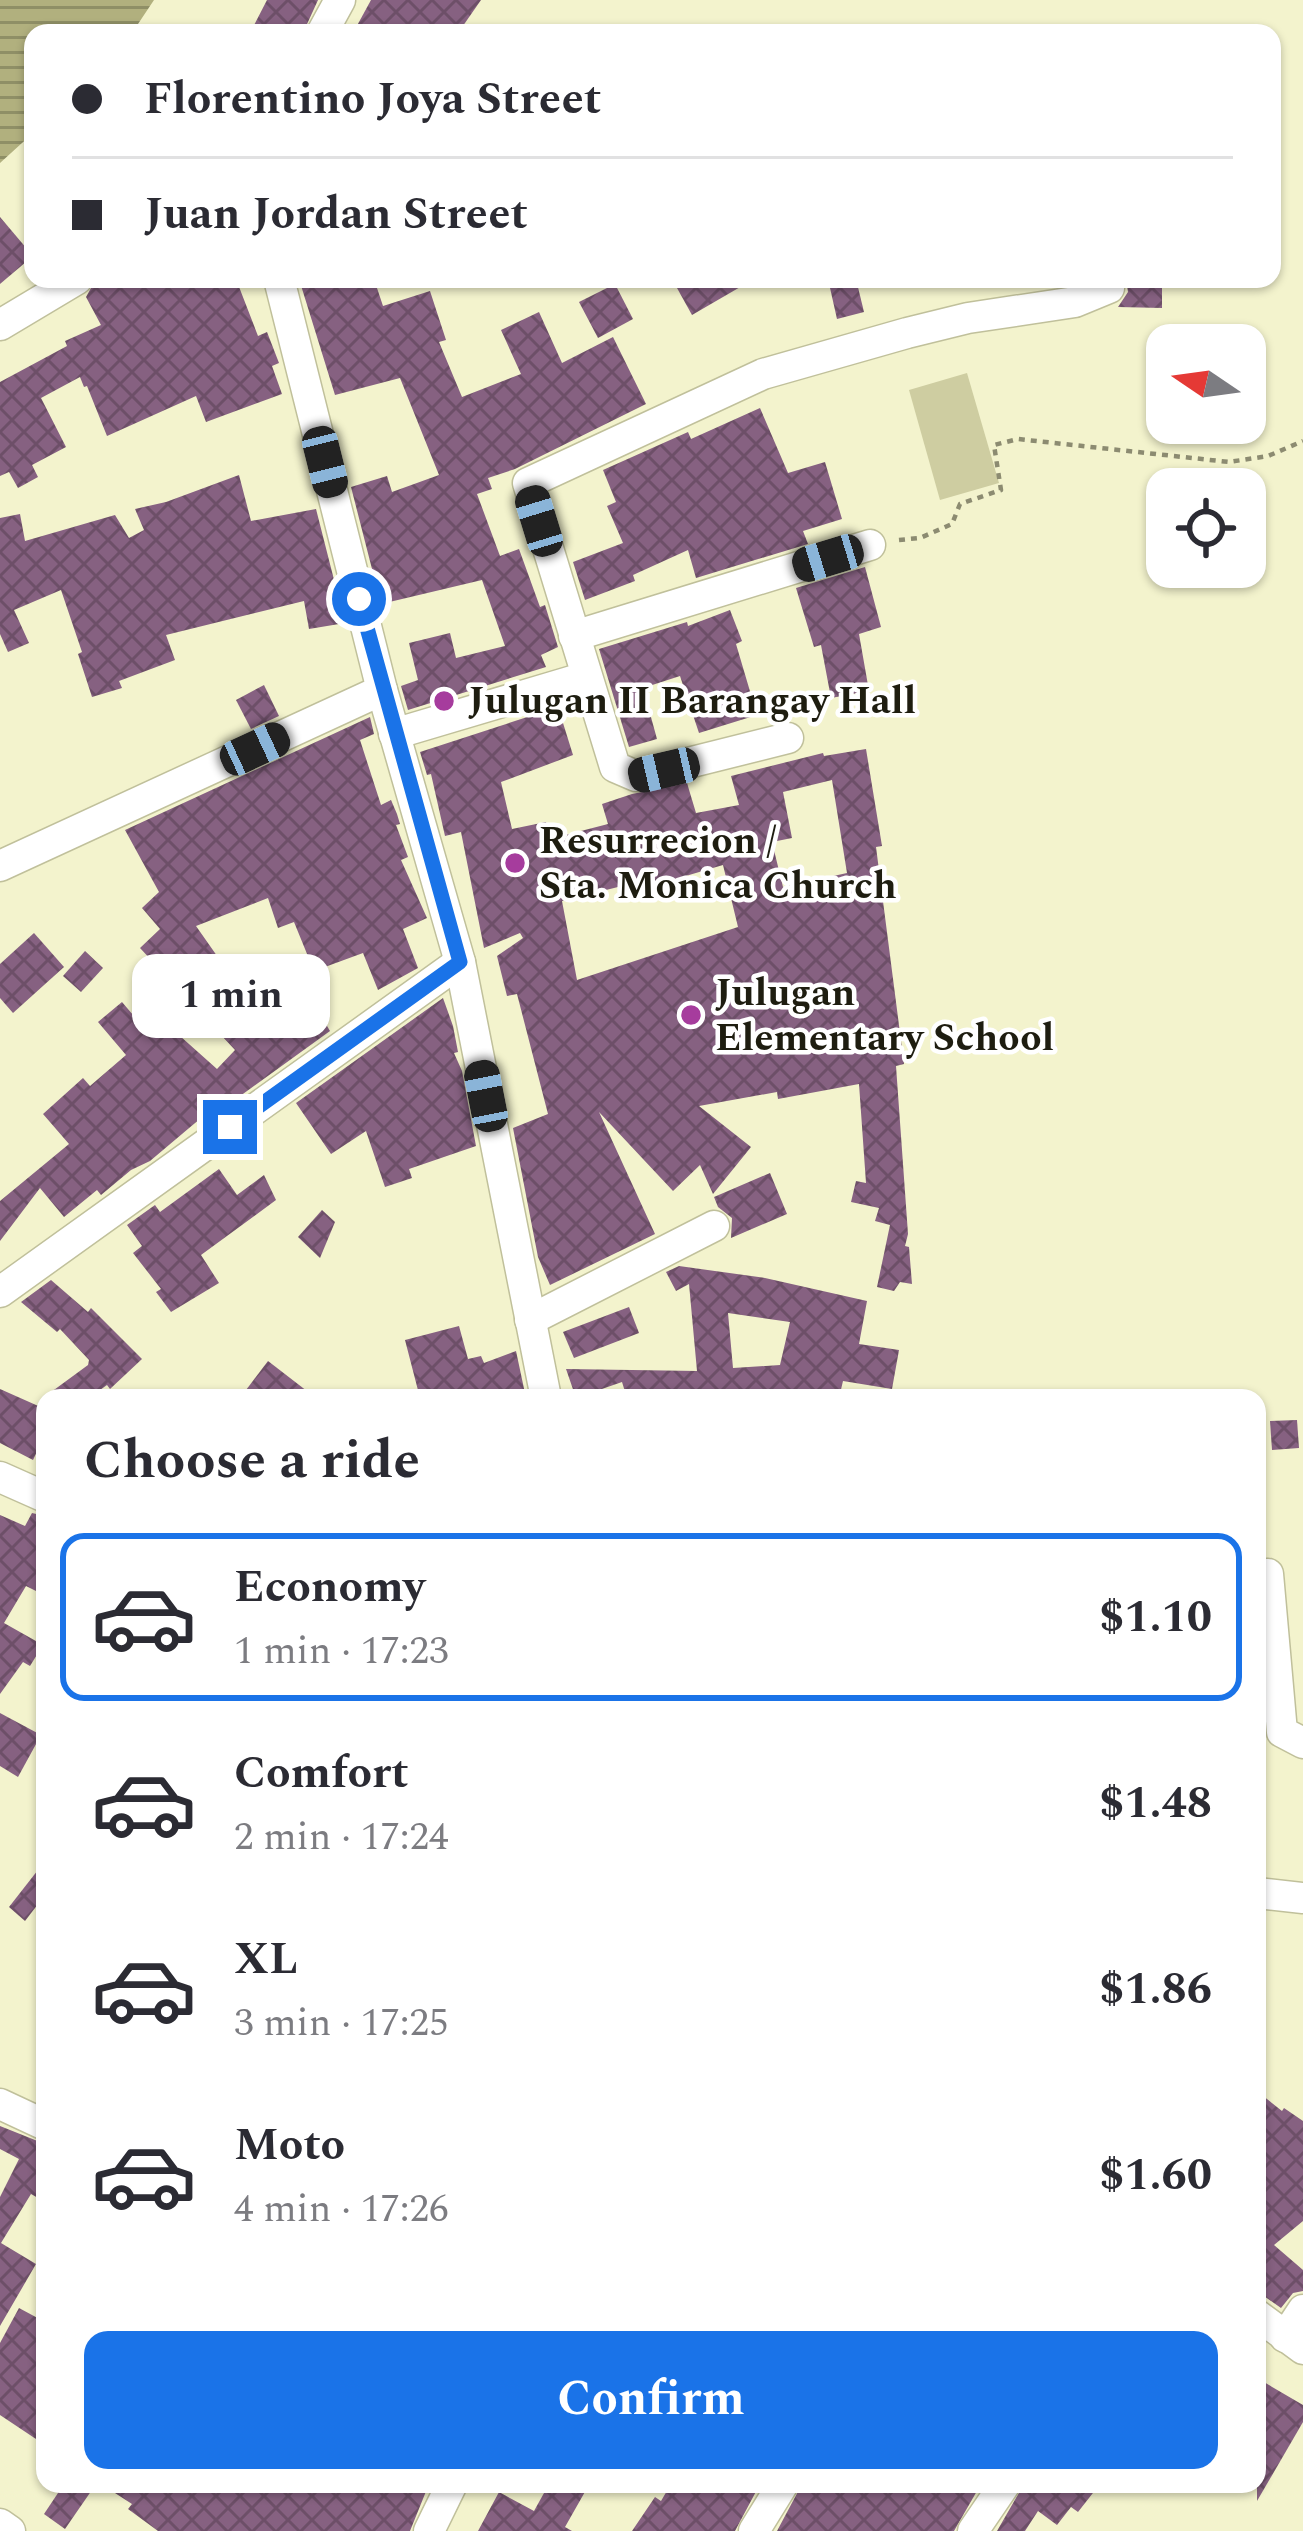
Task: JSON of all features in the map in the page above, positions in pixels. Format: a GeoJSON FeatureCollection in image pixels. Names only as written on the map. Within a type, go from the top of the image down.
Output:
{"type":"FeatureCollection","features":[{"type":"Feature","properties":{"kind":"street"},"geometry":{"type":"LineString","coordinates":[[0,325],[61,288]]}},
{"type":"Feature","properties":{"kind":"street"},"geometry":{"type":"LineString","coordinates":[[281,288],[382,690],[460,962],[544,1389]]}},
{"type":"Feature","properties":{"kind":"street"},"geometry":{"type":"LineString","coordinates":[[788,738],[636,776],[615,767],[528,483],[763,374],[968,318],[1075,302],[1109,289]]}},
{"type":"Feature","properties":{"kind":"street"},"geometry":{"type":"LineString","coordinates":[[574,636],[870,544]]}},
{"type":"Feature","properties":{"kind":"street"},"geometry":{"type":"LineString","coordinates":[[394,734],[586,676]]}},
{"type":"Feature","properties":{"kind":"street"},"geometry":{"type":"LineString","coordinates":[[0,866],[382,690]]}},
{"type":"Feature","properties":{"kind":"street"},"geometry":{"type":"LineString","coordinates":[[0,1292],[460,962]]}},
{"type":"Feature","properties":{"kind":"street"},"geometry":{"type":"LineString","coordinates":[[530,1320],[714,1226]]}},
{"type":"Feature","properties":{"kind":"street"},"geometry":{"type":"LineString","coordinates":[[0,1477],[36,1493]]}},
{"type":"Feature","properties":{"kind":"street"},"geometry":{"type":"LineString","coordinates":[[1268,1574],[1282,1732],[1303,1743]]}},
{"type":"Feature","properties":{"kind":"street"},"geometry":{"type":"LineString","coordinates":[[1266,1894],[1303,1898]]}},
{"type":"Feature","properties":{"kind":"street"},"geometry":{"type":"LineString","coordinates":[[0,2104],[36,2122]]}},
{"type":"Feature","properties":{"kind":"street"},"geometry":{"type":"LineString","coordinates":[[1266,2322],[1294,2343],[1303,2310]]}},
{"type":"Feature","properties":{"kind":"street"},"geometry":{"type":"LineString","coordinates":[[429,2531],[448,2493]]}},
{"type":"Feature","properties":{"kind":"street"},"geometry":{"type":"LineString","coordinates":[[754,2531],[777,2493]]}},
{"type":"Feature","properties":{"kind":"street"},"geometry":{"type":"LineString","coordinates":[[973,2531],[999,2493]]}},
{"type":"Feature","properties":{"kind":"street"},"geometry":{"type":"LineString","coordinates":[[0,2524],[10,2531]]}},
{"type":"Feature","properties":{"kind":"path"},"geometry":{"type":"LineString","coordinates":[[870,544],[920,538],[952,524],[960,504],[1001,490],[994,445],[1018,439],[1229,462],[1268,456],[1303,442]]}},
{"type":"Feature","properties":{"kind":"green space"},"geometry":{"type":"Polygon","coordinates":[[[967,373],[999,483],[940,500],[909,390],[967,373]]]}},
{"type":"Feature","properties":{"kind":"shaded area"},"geometry":{"type":"Polygon","coordinates":[[[0,0],[154,0],[138,24],[24,24],[24,141],[0,163],[0,0]]]}},
{"type":"Feature","properties":{"kind":"building"},"geometry":{"type":"Polygon","coordinates":[[[267,0],[318,0],[307,24],[255,24],[267,0]]]}},
{"type":"Feature","properties":{"kind":"building"},"geometry":{"type":"Polygon","coordinates":[[[371,0],[481,0],[464,24],[358,24],[371,0]]]}},
{"type":"Feature","properties":{"kind":"building"},"geometry":{"type":"Polygon","coordinates":[[[0,217],[24,245],[24,264],[0,284],[0,217]]]}},
{"type":"Feature","properties":{"kind":"building"},"geometry":{"type":"Polygon","coordinates":[[[91,288],[239,288],[258,336],[267,332],[279,363],[272,366],[282,394],[206,422],[196,396],[107,436],[80,377],[41,398],[66,447],[32,465],[38,477],[18,488],[9,472],[0,476],[0,382],[67,346],[65,341],[101,325],[86,297],[91,288]]]}},
{"type":"Feature","properties":{"kind":"building"},"geometry":{"type":"Polygon","coordinates":[[[302,288],[377,288],[383,306],[430,291],[446,340],[439,342],[462,397],[521,374],[501,330],[539,312],[562,363],[613,337],[646,404],[488,478],[492,489],[477,494],[500,556],[519,549],[540,607],[545,605],[558,647],[541,655],[546,667],[408,710],[401,686],[418,680],[409,643],[450,633],[456,658],[505,646],[482,580],[381,604],[351,487],[387,476],[392,492],[439,475],[400,378],[335,395],[302,288]]]}},
{"type":"Feature","properties":{"kind":"building"},"geometry":{"type":"Polygon","coordinates":[[[617,288],[633,319],[598,338],[579,302],[617,288]]]}},
{"type":"Feature","properties":{"kind":"building"},"geometry":{"type":"Polygon","coordinates":[[[677,288],[738,288],[692,315],[677,288]]]}},
{"type":"Feature","properties":{"kind":"building"},"geometry":{"type":"Polygon","coordinates":[[[830,288],[858,288],[864,312],[837,319],[830,288]]]}},
{"type":"Feature","properties":{"kind":"building"},"geometry":{"type":"Polygon","coordinates":[[[1127,288],[1162,288],[1162,308],[1118,307],[1127,288]]]}},
{"type":"Feature","properties":{"kind":"building"},"geometry":{"type":"Polygon","coordinates":[[[760,408],[788,473],[825,462],[842,519],[803,531],[808,544],[696,578],[688,550],[633,575],[635,581],[585,600],[573,562],[623,543],[607,506],[616,502],[603,470],[688,432],[691,439],[760,408]]]}},
{"type":"Feature","properties":{"kind":"building"},"geometry":{"type":"Polygon","coordinates":[[[239,475],[251,521],[316,509],[345,623],[309,629],[304,601],[166,635],[175,660],[119,681],[122,688],[92,697],[61,590],[14,610],[29,643],[8,652],[0,634],[0,518],[20,514],[25,541],[115,515],[129,538],[144,530],[135,509],[239,475]]]}},
{"type":"Feature","properties":{"kind":"building"},"geometry":{"type":"Polygon","coordinates":[[[865,567],[881,627],[859,634],[869,691],[831,698],[821,645],[814,647],[796,588],[865,567]]]}},
{"type":"Feature","properties":{"kind":"building"},"geometry":{"type":"Polygon","coordinates":[[[730,610],[742,641],[736,644],[757,715],[699,733],[680,676],[643,688],[657,739],[629,747],[599,649],[730,610]]]}},
{"type":"Feature","properties":{"kind":"building"},"geometry":{"type":"Polygon","coordinates":[[[264,685],[279,716],[251,729],[236,700],[264,685]]]}},
{"type":"Feature","properties":{"kind":"building"},"geometry":{"type":"Polygon","coordinates":[[[558,707],[573,755],[501,782],[512,829],[546,822],[550,839],[608,824],[602,804],[632,794],[687,783],[696,813],[739,805],[731,776],[823,753],[866,749],[882,846],[876,847],[904,1064],[896,1066],[905,1246],[909,1247],[912,1284],[900,1282],[894,1291],[877,1287],[890,1225],[875,1221],[879,1208],[851,1202],[856,1181],[866,1183],[859,1084],[778,1099],[777,1092],[699,1106],[751,1147],[713,1194],[700,1165],[673,1191],[599,1112],[655,1234],[550,1285],[538,1257],[513,1128],[548,1114],[517,994],[507,996],[497,956],[523,938],[520,933],[484,948],[461,832],[445,836],[431,774],[427,775],[420,752],[558,707]],[[832,780],[783,792],[792,838],[772,842],[783,887],[847,873],[832,780]],[[723,865],[628,893],[626,885],[562,901],[577,980],[738,927],[723,865]]]}},
{"type":"Feature","properties":{"kind":"building"},"geometry":{"type":"Polygon","coordinates":[[[370,717],[374,734],[360,740],[381,805],[391,800],[397,814],[400,824],[396,825],[408,857],[401,860],[427,918],[403,929],[418,968],[378,990],[363,953],[314,971],[294,922],[278,928],[268,898],[196,926],[255,1010],[301,982],[330,1031],[218,1112],[214,1107],[150,1161],[101,1195],[97,1190],[64,1217],[40,1188],[0,1241],[0,1201],[69,1144],[43,1114],[83,1078],[90,1086],[126,1055],[98,1022],[122,1002],[139,1022],[152,1011],[217,1069],[235,1050],[140,948],[160,929],[142,908],[159,892],[125,830],[370,717]]]}},
{"type":"Feature","properties":{"kind":"building"},"geometry":{"type":"Polygon","coordinates":[[[34,933],[64,967],[13,1013],[0,998],[0,964],[34,933]]]}},
{"type":"Feature","properties":{"kind":"building"},"geometry":{"type":"Polygon","coordinates":[[[85,951],[103,968],[81,992],[63,976],[85,951]]]}},
{"type":"Feature","properties":{"kind":"building"},"geometry":{"type":"Polygon","coordinates":[[[443,998],[453,1026],[458,1052],[454,1053],[462,1071],[476,1146],[409,1169],[412,1178],[385,1187],[366,1131],[331,1154],[296,1103],[443,998]]]}},
{"type":"Feature","properties":{"kind":"building"},"geometry":{"type":"Polygon","coordinates":[[[219,1169],[237,1195],[264,1175],[276,1200],[201,1255],[219,1283],[171,1312],[156,1292],[161,1289],[133,1253],[142,1246],[127,1225],[155,1205],[160,1212],[219,1169]]]}},
{"type":"Feature","properties":{"kind":"building"},"geometry":{"type":"Polygon","coordinates":[[[770,1173],[787,1214],[731,1238],[732,1218],[714,1197],[770,1173]]]}},
{"type":"Feature","properties":{"kind":"building"},"geometry":{"type":"Polygon","coordinates":[[[322,1210],[335,1222],[320,1258],[298,1237],[322,1210]]]}},
{"type":"Feature","properties":{"kind":"building"},"geometry":{"type":"Polygon","coordinates":[[[679,1266],[765,1278],[867,1301],[859,1344],[899,1350],[892,1389],[843,1381],[841,1389],[624,1389],[622,1382],[602,1389],[573,1389],[566,1369],[697,1371],[689,1284],[676,1291],[666,1272],[679,1266]],[[728,1313],[733,1368],[780,1365],[790,1322],[728,1313]]]}},
{"type":"Feature","properties":{"kind":"building"},"geometry":{"type":"Polygon","coordinates":[[[51,1280],[88,1312],[91,1308],[142,1359],[110,1389],[107,1385],[55,1389],[89,1360],[60,1329],[57,1332],[21,1302],[51,1280]]]}},
{"type":"Feature","properties":{"kind":"building"},"geometry":{"type":"Polygon","coordinates":[[[629,1307],[639,1333],[574,1358],[563,1332],[629,1307]]]}},
{"type":"Feature","properties":{"kind":"building"},"geometry":{"type":"Polygon","coordinates":[[[459,1326],[468,1359],[481,1356],[484,1363],[516,1351],[524,1389],[418,1389],[405,1340],[459,1326]]]}},
{"type":"Feature","properties":{"kind":"building"},"geometry":{"type":"Polygon","coordinates":[[[268,1361],[304,1389],[247,1389],[268,1361]]]}},
{"type":"Feature","properties":{"kind":"building"},"geometry":{"type":"Polygon","coordinates":[[[0,1389],[36,1405],[36,1454],[33,1460],[0,1443],[0,1389]]]}},
{"type":"Feature","properties":{"kind":"building"},"geometry":{"type":"Polygon","coordinates":[[[1297,1420],[1299,1448],[1272,1450],[1270,1421],[1297,1420]]]}},
{"type":"Feature","properties":{"kind":"building"},"geometry":{"type":"Polygon","coordinates":[[[36,1514],[36,1591],[26,1586],[4,1623],[36,1641],[36,1656],[30,1666],[23,1662],[0,1694],[0,1515],[25,1526],[36,1514]]]}},
{"type":"Feature","properties":{"kind":"building"},"geometry":{"type":"Polygon","coordinates":[[[0,1713],[36,1732],[36,1744],[18,1777],[0,1766],[0,1713]]]}},
{"type":"Feature","properties":{"kind":"building"},"geometry":{"type":"Polygon","coordinates":[[[36,1872],[36,1907],[25,1921],[9,1907],[36,1872]]]}},
{"type":"Feature","properties":{"kind":"building"},"geometry":{"type":"Polygon","coordinates":[[[1266,2098],[1303,2121],[1303,2221],[1274,2245],[1303,2270],[1303,2291],[1293,2293],[1281,2308],[1266,2297],[1266,2098]]]}},
{"type":"Feature","properties":{"kind":"building"},"geometry":{"type":"Polygon","coordinates":[[[0,2126],[36,2140],[36,2197],[31,2194],[1,2243],[36,2264],[0,2326],[0,2197],[19,2159],[0,2149],[0,2126]]]}},
{"type":"Feature","properties":{"kind":"building"},"geometry":{"type":"Polygon","coordinates":[[[19,2308],[36,2317],[36,2439],[0,2415],[0,2343],[19,2308]]]}},
{"type":"Feature","properties":{"kind":"building"},"geometry":{"type":"Polygon","coordinates":[[[1266,2383],[1303,2405],[1303,2422],[1266,2486],[1266,2383]]]}},
{"type":"Feature","properties":{"kind":"building"},"geometry":{"type":"Polygon","coordinates":[[[58,2493],[90,2493],[65,2529],[44,2514],[58,2493]]]}},
{"type":"Feature","properties":{"kind":"building"},"geometry":{"type":"Polygon","coordinates":[[[115,2493],[425,2493],[410,2531],[158,2531],[128,2509],[132,2504],[115,2493]]]}},
{"type":"Feature","properties":{"kind":"building"},"geometry":{"type":"Polygon","coordinates":[[[498,2493],[534,2511],[544,2493],[584,2493],[565,2527],[572,2531],[478,2531],[498,2493]]]}},
{"type":"Feature","properties":{"kind":"building"},"geometry":{"type":"Polygon","coordinates":[[[666,2493],[755,2493],[735,2531],[632,2531],[655,2497],[661,2501],[666,2493]]]}},
{"type":"Feature","properties":{"kind":"building"},"geometry":{"type":"Polygon","coordinates":[[[797,2493],[976,2493],[954,2531],[777,2531],[797,2493]]]}},
{"type":"Feature","properties":{"kind":"building"},"geometry":{"type":"Polygon","coordinates":[[[1019,2493],[1093,2493],[1078,2512],[1071,2507],[1057,2525],[1038,2511],[1025,2531],[997,2531],[1019,2493]]]}},
{"type":"Feature","properties":{"kind":"place","name":"Julugan II Barangay Hall"},"geometry":{"type":"Point","coordinates":[444,701]}},
{"type":"Feature","properties":{"kind":"place","name":"Resurrecion / Sta. Monica Church"},"geometry":{"type":"Point","coordinates":[515,863]}},
{"type":"Feature","properties":{"kind":"place","name":"Julugan Elementary School"},"geometry":{"type":"Point","coordinates":[691,1015]}},
{"type":"Feature","properties":{"kind":"route"},"geometry":{"type":"LineString","coordinates":[[230,1127],[460,962],[359,599]]}}]}
